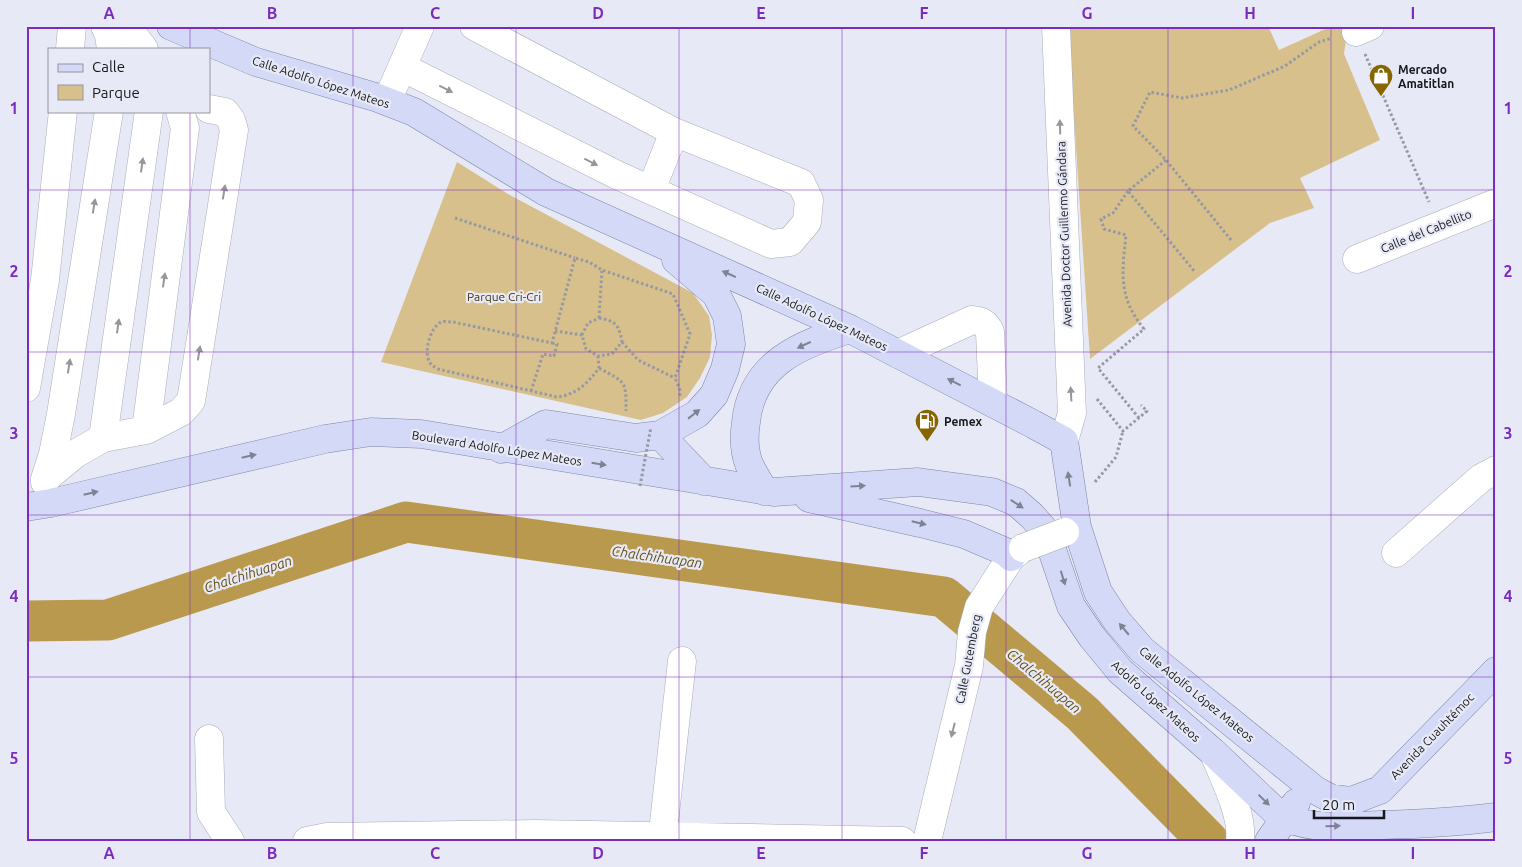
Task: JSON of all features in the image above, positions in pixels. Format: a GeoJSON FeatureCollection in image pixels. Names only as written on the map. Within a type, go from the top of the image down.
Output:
{"type":"FeatureCollection","features":[{"type":"Feature","properties":{"kind":"main road","name":"Calle Adolfo López Mateos"},"geometry":{"type":"LineString","coordinates":[[171,26],[256,62],[414,112],[546,192],[850,329],[1064,441],[1072,520],[1098,592],[1117,621],[1142,650],[1310,786]]}},
{"type":"Feature","properties":{"kind":"main road"},"geometry":{"type":"LineString","coordinates":[[502,449],[546,424],[636,438],[697,414],[714,395],[725,369],[731,344],[727,316],[716,294],[652,239]]}},
{"type":"Feature","properties":{"kind":"main road"},"geometry":{"type":"LineString","coordinates":[[850,329],[817,339],[793,350],[773,365],[758,384],[747,411],[744,434],[749,463],[769,491],[964,534],[1006,552],[1011,559]]}},
{"type":"Feature","properties":{"kind":"main road"},"geometry":{"type":"LineString","coordinates":[[656,431],[704,481]]}},
{"type":"Feature","properties":{"kind":"main road","name":"Boulevard Adolfo López Mateos"},"geometry":{"type":"LineString","coordinates":[[41,496],[325,439],[371,432],[421,434],[502,449],[769,491]]}},
{"type":"Feature","properties":{"kind":"main road","name":"Adolfo López Mateos"},"geometry":{"type":"LineString","coordinates":[[769,491],[918,482],[992,492],[1016,502],[1046,532],[1071,606],[1092,637],[1120,671],[1214,753],[1275,810],[1276,830]]}},
{"type":"Feature","properties":{"kind":"main road","name":"Avenida Cuauhtémoc"},"geometry":{"type":"LineString","coordinates":[[1310,786],[1330,798],[1351,801],[1380,790],[1496,671]]}},
{"type":"Feature","properties":{"kind":"main road"},"geometry":{"type":"LineString","coordinates":[[1276,830],[1310,786]]}},
{"type":"Feature","properties":{"kind":"main road"},"geometry":{"type":"LineString","coordinates":[[1276,830],[1324,826],[1441,823],[1496,817]]}},
{"type":"Feature","properties":{"kind":"street"},"geometry":{"type":"LineString","coordinates":[[70,48],[72,26]]}},
{"type":"Feature","properties":{"kind":"street"},"geometry":{"type":"LineString","coordinates":[[105,26],[109,35],[111,48]]}},
{"type":"Feature","properties":{"kind":"street"},"geometry":{"type":"LineString","coordinates":[[387,102],[420,26]]}},
{"type":"Feature","properties":{"kind":"street"},"geometry":{"type":"LineString","coordinates":[[402,67],[617,175],[771,244],[790,242],[807,222],[809,200],[801,183],[674,132],[474,26]]}},
{"type":"Feature","properties":{"kind":"street","name":"Avenida Doctor Guillermo Gándara"},"geometry":{"type":"LineString","coordinates":[[1056,26],[1072,413],[1064,441]]}},
{"type":"Feature","properties":{"kind":"street"},"geometry":{"type":"LineString","coordinates":[[41,496],[75,454],[103,438],[146,430],[181,412],[191,401],[234,130],[231,120],[225,112],[210,109]]}},
{"type":"Feature","properties":{"kind":"street"},"geometry":{"type":"LineString","coordinates":[[26,388],[45,280],[63,112]]}},
{"type":"Feature","properties":{"kind":"street"},"geometry":{"type":"LineString","coordinates":[[41,496],[53,454],[61,414],[109,112]]}},
{"type":"Feature","properties":{"kind":"street"},"geometry":{"type":"LineString","coordinates":[[103,438],[149,112]]}},
{"type":"Feature","properties":{"kind":"street"},"geometry":{"type":"LineString","coordinates":[[146,430],[185,128],[180,112]]}},
{"type":"Feature","properties":{"kind":"street"},"geometry":{"type":"LineString","coordinates":[[651,190],[674,132]]}},
{"type":"Feature","properties":{"kind":"street","name":"Calle del Cabellito"},"geometry":{"type":"LineString","coordinates":[[1357,259],[1496,203]]}},
{"type":"Feature","properties":{"kind":"street"},"geometry":{"type":"LineString","coordinates":[[898,354],[972,320],[981,321],[987,325],[990,332],[993,403]]}},
{"type":"Feature","properties":{"kind":"street"},"geometry":{"type":"LineString","coordinates":[[1396,553],[1481,478],[1496,470]]}},
{"type":"Feature","properties":{"kind":"street"},"geometry":{"type":"LineString","coordinates":[[1011,559],[1072,520]]}},
{"type":"Feature","properties":{"kind":"street","name":"Calle Gutemberg"},"geometry":{"type":"LineString","coordinates":[[927,841],[969,666],[972,632],[979,607],[1011,559]]}},
{"type":"Feature","properties":{"kind":"street"},"geometry":{"type":"LineString","coordinates":[[663,839],[682,661]]}},
{"type":"Feature","properties":{"kind":"street"},"geometry":{"type":"LineString","coordinates":[[209,739],[211,812],[230,841]]}},
{"type":"Feature","properties":{"kind":"street"},"geometry":{"type":"LineString","coordinates":[[1214,753],[1236,809],[1241,830],[1240,841]]}},
{"type":"Feature","properties":{"kind":"street"},"geometry":{"type":"LineString","coordinates":[[307,841],[326,836],[536,834],[663,839],[902,841]]}},
{"type":"Feature","properties":{"kind":"path"},"geometry":{"type":"LineString","coordinates":[[1231,240],[1166,160],[1132,126],[1150,92],[1182,98],[1229,90],[1285,66],[1319,42],[1363,29],[1439,226]]}},
{"type":"Feature","properties":{"kind":"path"},"geometry":{"type":"LineString","coordinates":[[1139,418],[1098,368],[1144,329],[1133,315],[1126,298],[1122,273],[1126,235],[1104,229],[1101,219],[1113,212],[1128,190],[1166,160]]}},
{"type":"Feature","properties":{"kind":"path"},"geometry":{"type":"LineString","coordinates":[[1128,190],[1194,272]]}},
{"type":"Feature","properties":{"kind":"path"},"geometry":{"type":"LineString","coordinates":[[455,218],[589,262],[602,270],[673,294],[690,334],[675,378]]}},
{"type":"Feature","properties":{"kind":"path"},"geometry":{"type":"LineString","coordinates":[[552,343],[574,258]]}},
{"type":"Feature","properties":{"kind":"path"},"geometry":{"type":"LineString","coordinates":[[599,318],[602,270]]}},
{"type":"Feature","properties":{"kind":"path"},"geometry":{"type":"LineString","coordinates":[[622,342],[612,354],[598,356],[586,349],[582,335],[588,324],[599,318],[611,320],[620,329],[622,342],[638,360],[675,378],[680,390],[680,398]]}},
{"type":"Feature","properties":{"kind":"path"},"geometry":{"type":"LineString","coordinates":[[530,391],[543,354],[554,356],[557,344],[453,322],[442,322],[434,328],[428,343],[427,356],[430,364],[438,369],[530,391],[557,397],[566,396],[578,390],[590,380],[599,368],[598,356]]}},
{"type":"Feature","properties":{"kind":"path"},"geometry":{"type":"LineString","coordinates":[[555,331],[582,335]]}},
{"type":"Feature","properties":{"kind":"path"},"geometry":{"type":"LineString","coordinates":[[599,368],[620,379],[626,387],[624,436]]}},
{"type":"Feature","properties":{"kind":"path"},"geometry":{"type":"LineString","coordinates":[[1093,395],[1123,431]]}},
{"type":"Feature","properties":{"kind":"path"},"geometry":{"type":"LineString","coordinates":[[1072,520],[1094,484],[1116,457],[1123,431],[1147,411],[1141,405]]}},
{"type":"Feature","properties":{"kind":"path"},"geometry":{"type":"LineString","coordinates":[[640,486],[656,431]]}},
{"type":"Feature","properties":{"kind":"green space"},"geometry":{"type":"Polygon","coordinates":[[[1068,26],[1268,26],[1279,50],[1332,26],[1348,26],[1344,54],[1380,140],[1300,178],[1314,208],[1270,223],[1090,359],[1068,26]]]}},
{"type":"Feature","properties":{"kind":"green space","name":"Parque Cri-Cri"},"geometry":{"type":"Polygon","coordinates":[[[457,162],[508,194],[693,293],[709,316],[712,335],[710,357],[700,378],[687,397],[663,413],[641,420],[381,362],[457,162]]]}},
{"type":"Feature","properties":{"kind":"waterway","name":"Chalchihuapan"},"geometry":{"type":"LineString","coordinates":[[26,621],[108,620],[406,522],[944,597],[1082,713],[1208,841]]}},
{"type":"Feature","properties":{"kind":"place","name":"Mercado Amatitlan"},"geometry":{"type":"Point","coordinates":[1381,97]}},
{"type":"Feature","properties":{"kind":"place","name":"Pemex"},"geometry":{"type":"Point","coordinates":[927,442]}}]}
